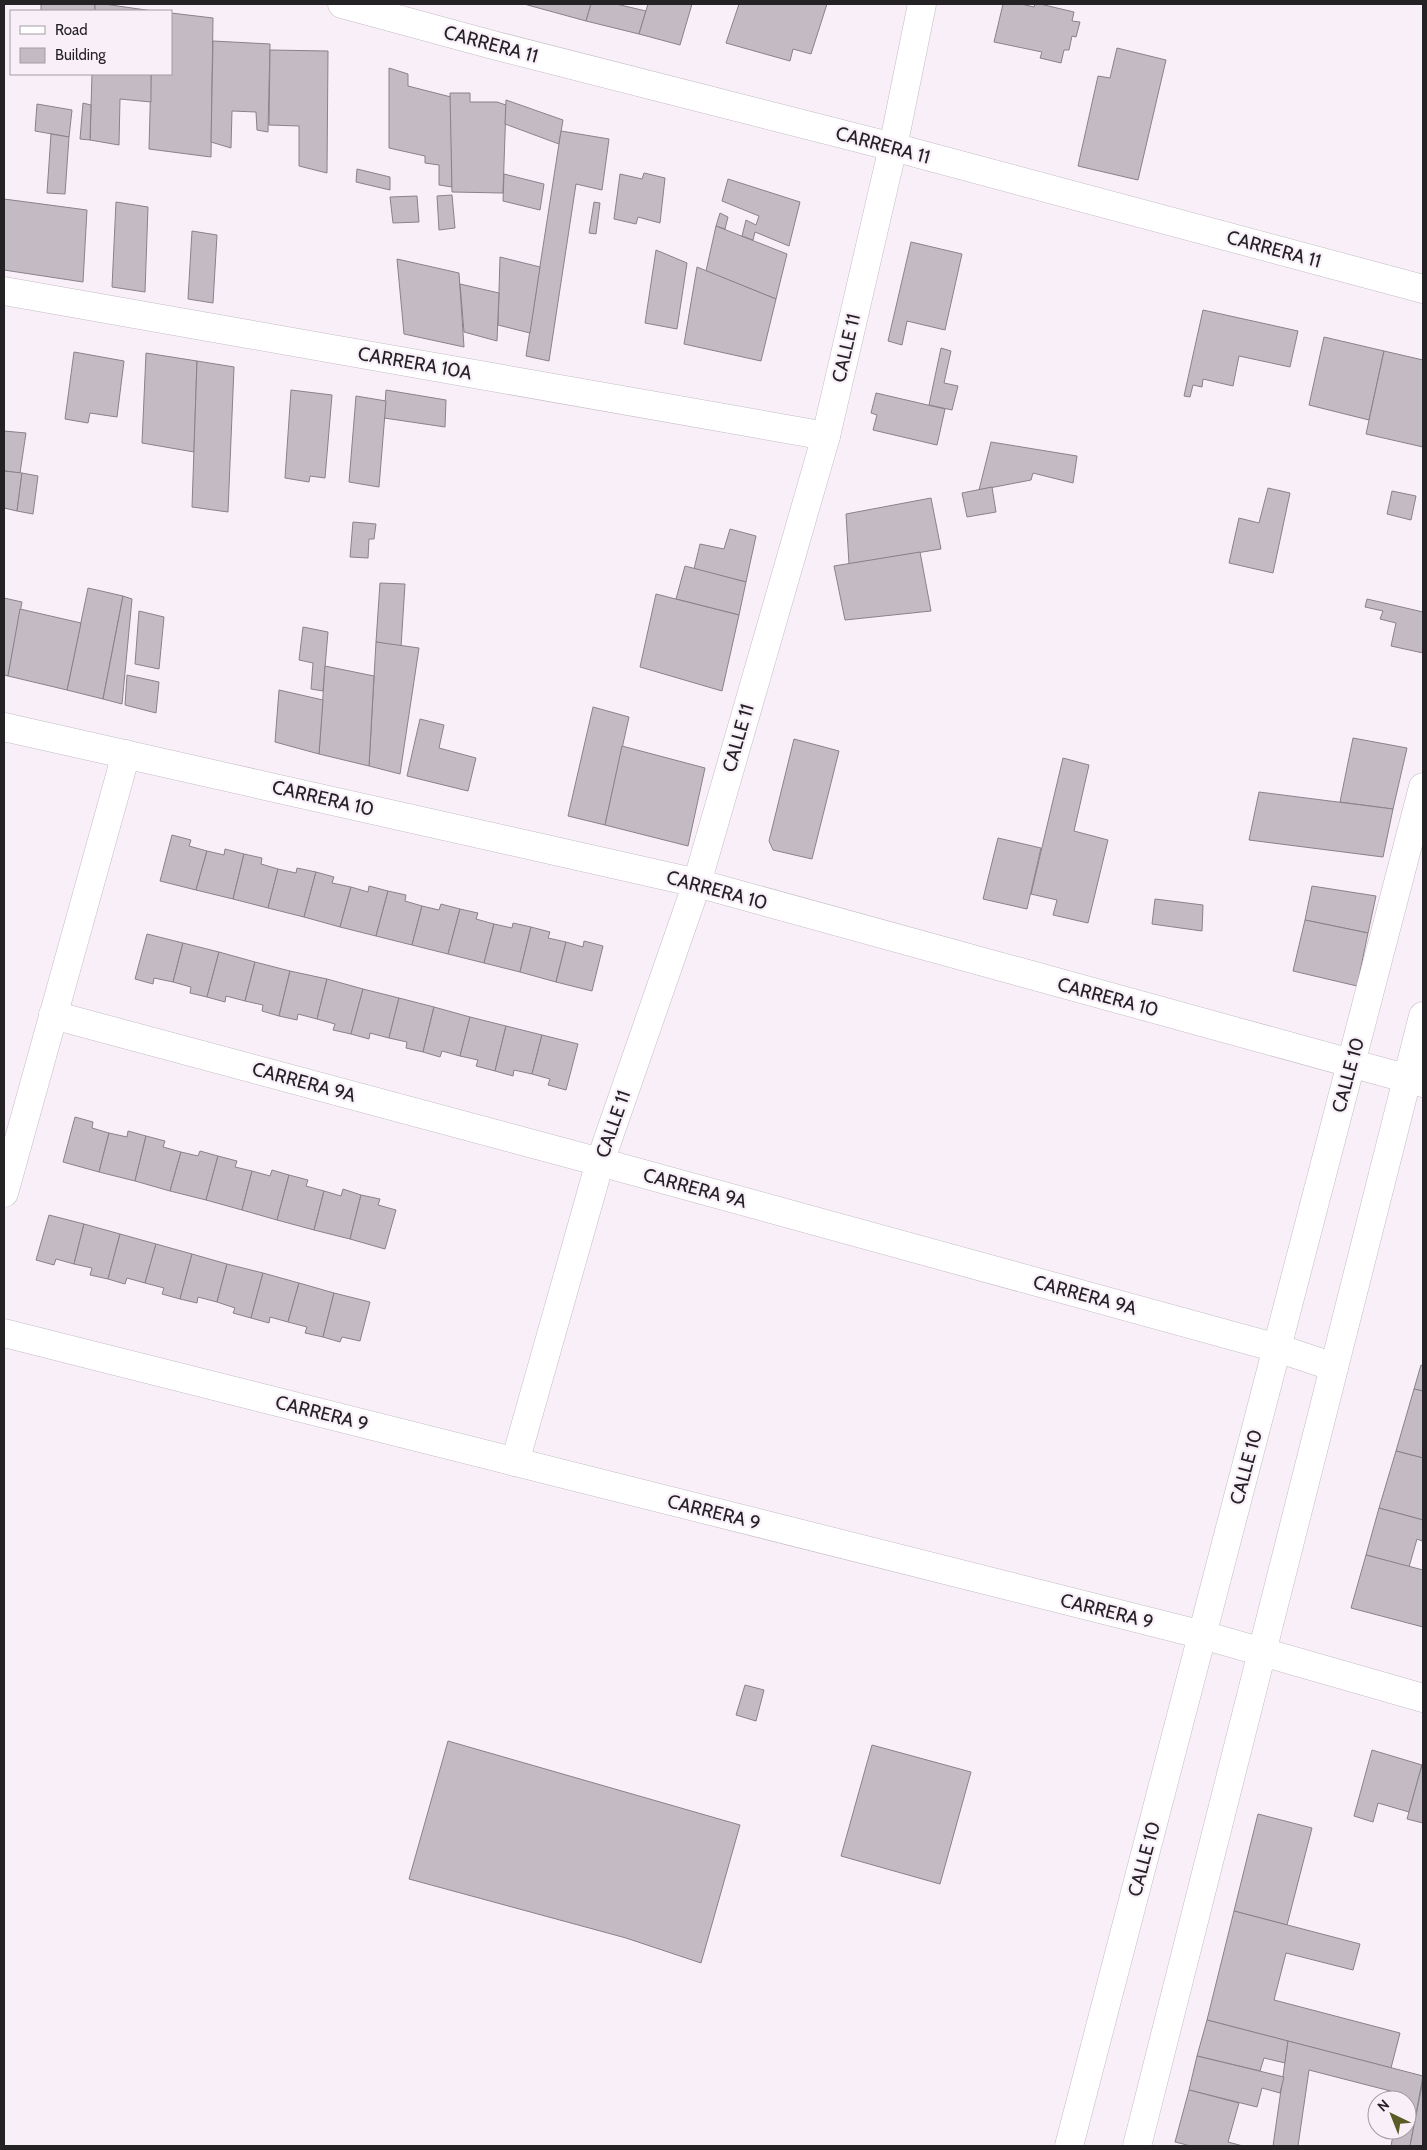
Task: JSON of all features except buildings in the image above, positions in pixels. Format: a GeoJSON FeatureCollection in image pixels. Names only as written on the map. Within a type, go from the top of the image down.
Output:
{"type":"FeatureCollection","features":[{"type":"Feature","properties":{"kind":"street","name":"CARRERA 11"},"geometry":{"type":"LineString","coordinates":[[342,4],[493,45],[893,147],[1423,289]]}},
{"type":"Feature","properties":{"kind":"street","name":"CALLE 11"},"geometry":{"type":"LineString","coordinates":[[515,1462],[600,1162],[697,883],[826,436],[893,147],[922,4]]}},
{"type":"Feature","properties":{"kind":"street","name":"CARRERA 10A"},"geometry":{"type":"LineString","coordinates":[[4,291],[826,436]]}},
{"type":"Feature","properties":{"kind":"street","name":"CARRERA 10"},"geometry":{"type":"LineString","coordinates":[[4,727],[697,883],[1415,1081]]}},
{"type":"Feature","properties":{"kind":"street"},"geometry":{"type":"LineString","coordinates":[[4,1193],[126,754]]}},
{"type":"Feature","properties":{"kind":"street","name":"CALLE 10"},"geometry":{"type":"LineString","coordinates":[[1070,2146],[1423,787]]}},
{"type":"Feature","properties":{"kind":"street","name":"CARRERA 9A"},"geometry":{"type":"LineString","coordinates":[[53,1015],[600,1162],[1277,1348],[1334,1368]]}},
{"type":"Feature","properties":{"kind":"street"},"geometry":{"type":"LineString","coordinates":[[1137,2146],[1334,1368],[1415,1081],[1423,1016]]}},
{"type":"Feature","properties":{"kind":"street","name":"CARRERA 9"},"geometry":{"type":"LineString","coordinates":[[4,1333],[1203,1635],[1423,1698]]}}]}
